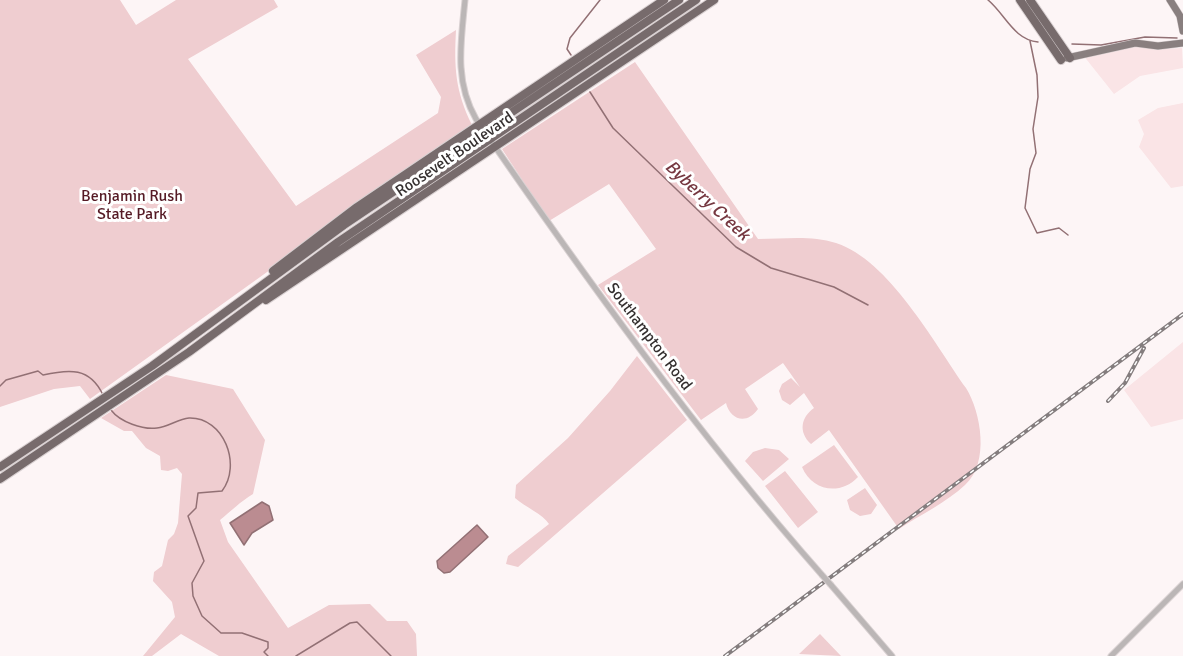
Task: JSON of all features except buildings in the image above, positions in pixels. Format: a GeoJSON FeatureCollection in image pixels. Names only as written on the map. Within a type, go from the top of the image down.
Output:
{"type":"FeatureCollection","features":[{"type":"Feature","properties":{"kind":"highway","name":"Roosevelt Boulevard"},"geometry":{"type":"LineString","coordinates":[[482,128],[664,0]]}},
{"type":"Feature","properties":{"kind":"highway","name":"Roosevelt Boulevard"},"geometry":{"type":"LineString","coordinates":[[113,398],[251,292],[282,263],[349,212],[564,77],[679,0]]}},
{"type":"Feature","properties":{"kind":"highway","name":"Roosevelt Boulevard"},"geometry":{"type":"LineString","coordinates":[[492,143],[570,85],[696,0]]}},
{"type":"Feature","properties":{"kind":"highway","name":"Roosevelt Boulevard"},"geometry":{"type":"LineString","coordinates":[[113,398],[213,334],[338,242],[612,68],[714,0]]}},
{"type":"Feature","properties":{"kind":"highway"},"geometry":{"type":"LineString","coordinates":[[1020,0],[1066,59]]}},
{"type":"Feature","properties":{"kind":"highway"},"geometry":{"type":"LineString","coordinates":[[1030,0],[1066,59]]}},
{"type":"Feature","properties":{"kind":"highway"},"geometry":{"type":"LineString","coordinates":[[564,77],[591,50]]}},
{"type":"Feature","properties":{"kind":"highway"},"geometry":{"type":"LineString","coordinates":[[570,85],[612,68]]}},
{"type":"Feature","properties":{"kind":"highway"},"geometry":{"type":"LineString","coordinates":[[0,479],[113,398]]}},
{"type":"Feature","properties":{"kind":"highway"},"geometry":{"type":"LineString","coordinates":[[2,465],[104,404]]}},
{"type":"Feature","properties":{"kind":"main road"},"geometry":{"type":"LineString","coordinates":[[1170,0],[1180,16],[1183,31]]}},
{"type":"Feature","properties":{"kind":"main road"},"geometry":{"type":"LineString","coordinates":[[1066,59],[1129,44],[1167,46],[1183,43]]}},
{"type":"Feature","properties":{"kind":"street","name":"Southampton Road"},"geometry":{"type":"LineString","coordinates":[[465,0],[460,75],[468,105],[482,128],[578,266],[684,405],[822,575],[892,656]]}},
{"type":"Feature","properties":{"kind":"street"},"geometry":{"type":"LineString","coordinates":[[1111,656],[1183,584]]}},
{"type":"Feature","properties":{"kind":"shaded area"},"geometry":{"type":"Polygon","coordinates":[[[1135,46],[1159,49],[1182,48],[1183,68],[1140,76],[1114,94],[1083,55],[1135,46]]]}},
{"type":"Feature","properties":{"kind":"shaded area"},"geometry":{"type":"Polygon","coordinates":[[[1183,103],[1183,186],[1171,188],[1139,147],[1144,134],[1138,120],[1158,108],[1183,103]]]}},
{"type":"Feature","properties":{"kind":"shaded area"},"geometry":{"type":"Polygon","coordinates":[[[1183,342],[1183,419],[1151,427],[1124,390],[1183,342]]]}},
{"type":"Feature","properties":{"kind":"shaded area"},"geometry":{"type":"Polygon","coordinates":[[[262,502],[269,506],[273,520],[252,533],[244,545],[230,523],[262,502]]]}},
{"type":"Feature","properties":{"kind":"shaded area"},"geometry":{"type":"Polygon","coordinates":[[[477,525],[488,537],[450,572],[444,573],[438,568],[437,561],[477,525]]]}},
{"type":"Feature","properties":{"kind":"green space","name":"Benjamin Rush State Park"},"geometry":{"type":"Polygon","coordinates":[[[0,0],[120,0],[136,25],[176,0],[274,0],[278,7],[188,59],[296,206],[438,113],[441,97],[416,55],[456,30],[457,79],[462,101],[472,125],[90,399],[80,386],[54,389],[0,407],[0,0]]]}},
{"type":"Feature","properties":{"kind":"green space"},"geometry":{"type":"Polygon","coordinates":[[[635,62],[758,239],[817,239],[836,243],[855,252],[874,266],[892,284],[925,327],[966,388],[979,423],[978,464],[973,476],[950,497],[899,529],[829,430],[811,444],[804,435],[804,420],[814,408],[804,393],[790,405],[782,400],[779,391],[782,384],[791,378],[800,387],[783,363],[745,389],[758,409],[754,414],[744,419],[735,417],[726,403],[701,420],[598,285],[656,249],[609,184],[549,221],[502,149],[635,62]]]}},
{"type":"Feature","properties":{"kind":"green space"},"geometry":{"type":"Polygon","coordinates":[[[637,356],[687,420],[518,567],[506,564],[508,556],[549,524],[543,517],[515,498],[516,485],[568,438],[610,391],[637,356]]]}},
{"type":"Feature","properties":{"kind":"green space"},"geometry":{"type":"Polygon","coordinates":[[[166,375],[233,389],[265,440],[253,494],[220,520],[228,542],[288,628],[329,605],[370,604],[387,621],[407,621],[416,634],[417,656],[219,656],[181,634],[152,656],[143,656],[175,617],[172,602],[153,581],[154,572],[162,566],[168,540],[174,534],[178,523],[182,474],[177,468],[168,471],[161,470],[160,456],[146,448],[132,431],[124,431],[101,418],[166,375]]]}},
{"type":"Feature","properties":{"kind":"green space"},"geometry":{"type":"Polygon","coordinates":[[[834,445],[858,477],[851,483],[835,489],[819,486],[812,481],[802,467],[834,445]]]}},
{"type":"Feature","properties":{"kind":"green space"},"geometry":{"type":"Polygon","coordinates":[[[765,448],[779,450],[789,459],[763,481],[745,461],[753,452],[765,448]]]}},
{"type":"Feature","properties":{"kind":"green space"},"geometry":{"type":"Polygon","coordinates":[[[785,471],[818,512],[798,528],[765,486],[785,471]]]}},
{"type":"Feature","properties":{"kind":"green space"},"geometry":{"type":"Polygon","coordinates":[[[865,488],[877,505],[871,514],[860,516],[850,510],[847,500],[865,488]]]}},
{"type":"Feature","properties":{"kind":"green space"},"geometry":{"type":"Polygon","coordinates":[[[820,634],[841,656],[799,654],[820,634]]]}},
{"type":"Feature","properties":{"kind":"waterway","name":"Byberry Creek"},"geometry":{"type":"LineString","coordinates":[[571,55],[567,49],[570,38],[600,0]]}},
{"type":"Feature","properties":{"kind":"waterway"},"geometry":{"type":"LineString","coordinates":[[988,0],[1016,32],[1022,37],[1038,42]]}},
{"type":"Feature","properties":{"kind":"waterway"},"geometry":{"type":"LineString","coordinates":[[1072,44],[1101,45],[1145,37],[1177,38]]}},
{"type":"Feature","properties":{"kind":"waterway"},"geometry":{"type":"LineString","coordinates":[[1030,41],[1037,75],[1038,97],[1033,129],[1036,153],[1030,169],[1025,208],[1037,233],[1059,228],[1068,235]]}},
{"type":"Feature","properties":{"kind":"waterway","name":"Byberry Creek"},"geometry":{"type":"LineString","coordinates":[[590,92],[613,128],[736,247],[771,268],[834,287],[868,305]]}},
{"type":"Feature","properties":{"kind":"waterway"},"geometry":{"type":"LineString","coordinates":[[0,386],[6,380],[38,371],[43,375],[70,371],[92,379],[103,395]]}},
{"type":"Feature","properties":{"kind":"waterway"},"geometry":{"type":"LineString","coordinates":[[111,410],[120,418],[139,426],[161,427],[189,418],[212,425],[220,434],[230,456],[228,480],[222,491],[198,493],[196,508],[188,516],[204,561],[192,583],[193,596],[202,616],[221,633],[242,633],[268,642],[268,648],[264,652],[268,656]]}},
{"type":"Feature","properties":{"kind":"waterway"},"geometry":{"type":"LineString","coordinates":[[296,656],[350,623],[357,622],[391,656]]}},
{"type":"Feature","properties":{"kind":"railway"},"geometry":{"type":"LineString","coordinates":[[725,656],[1183,314]]}},
{"type":"Feature","properties":{"kind":"railway"},"geometry":{"type":"LineString","coordinates":[[1108,401],[1125,383],[1144,348]]}}]}
